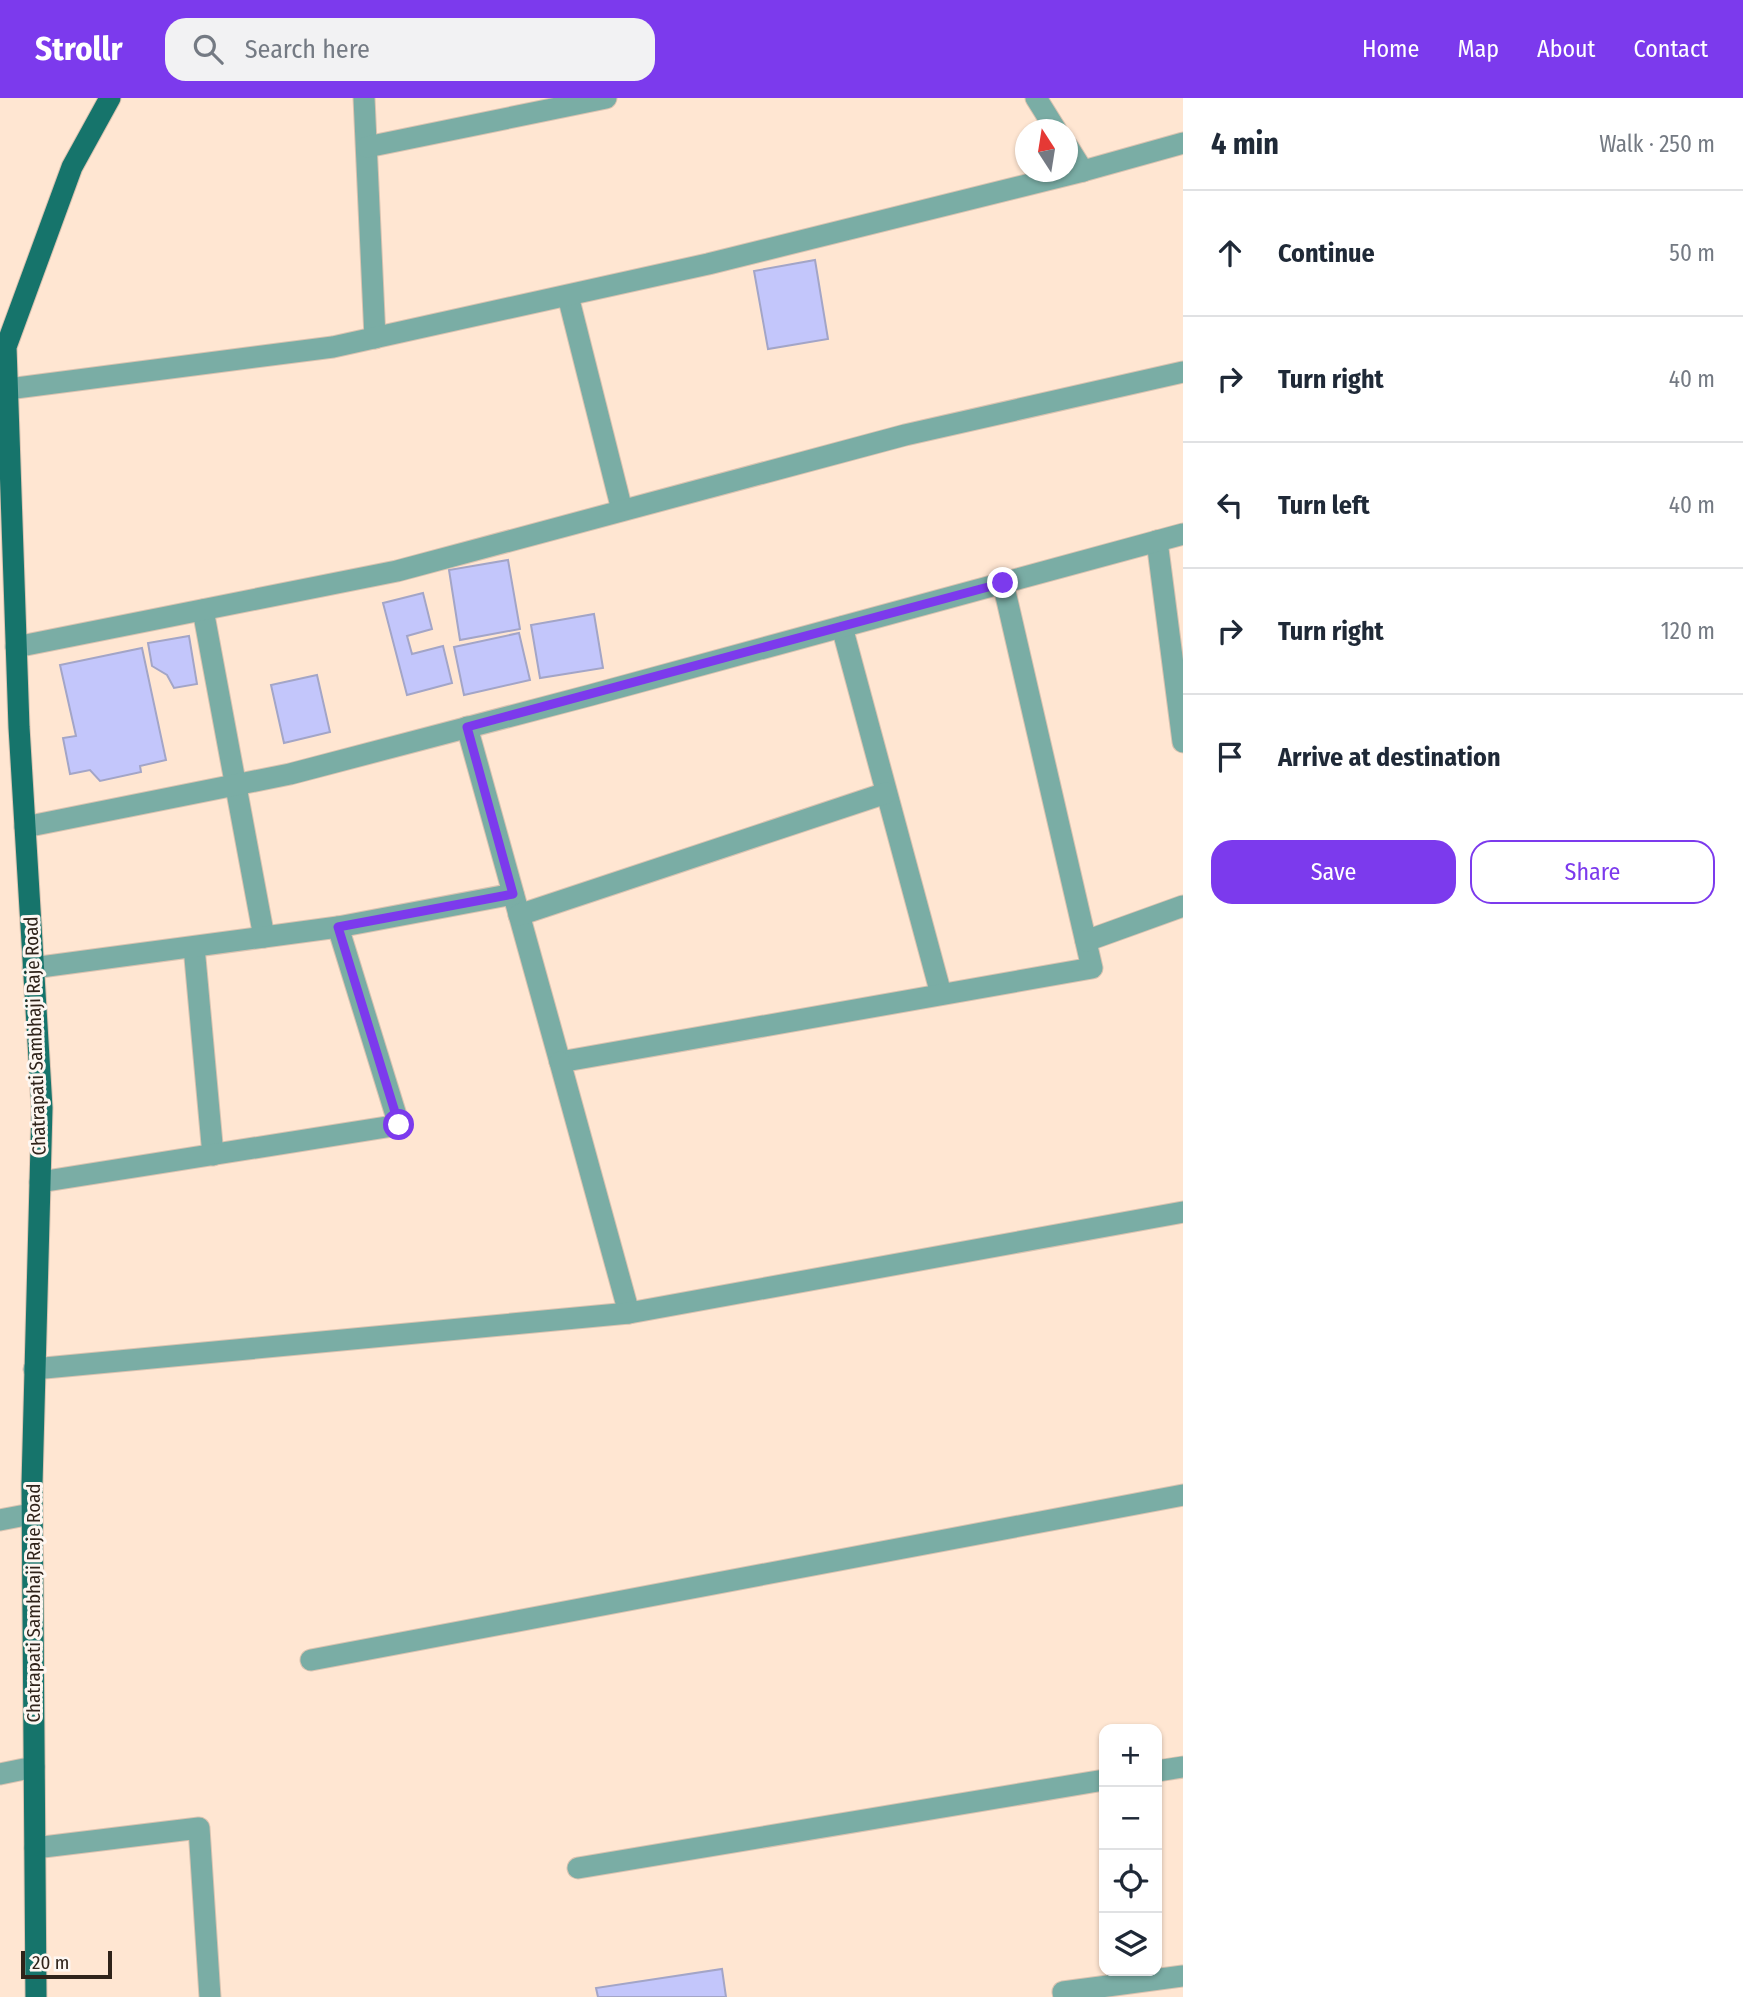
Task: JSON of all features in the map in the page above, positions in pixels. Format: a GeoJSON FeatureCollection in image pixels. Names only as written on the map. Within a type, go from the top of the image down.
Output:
{"type":"FeatureCollection","features":[{"type":"Feature","properties":{"kind":"main road","name":"Chatrapati Sambhaji Raje Road"},"geometry":{"type":"LineString","coordinates":[[36,1997],[32,1514],[42,1108],[25,827],[9,671],[16,647],[4,389],[6,347],[72,167],[110,98]]}},
{"type":"Feature","properties":{"kind":"street"},"geometry":{"type":"LineString","coordinates":[[364,98],[375,338]]}},
{"type":"Feature","properties":{"kind":"street"},"geometry":{"type":"LineString","coordinates":[[367,147],[606,98]]}},
{"type":"Feature","properties":{"kind":"street"},"geometry":{"type":"LineString","coordinates":[[1036,98],[1049,119]]}},
{"type":"Feature","properties":{"kind":"street"},"geometry":{"type":"LineString","coordinates":[[4,389],[333,348],[709,264],[1083,171],[1183,143]]}},
{"type":"Feature","properties":{"kind":"street"},"geometry":{"type":"LineString","coordinates":[[1078,163],[1083,171]]}},
{"type":"Feature","properties":{"kind":"street"},"geometry":{"type":"LineString","coordinates":[[568,296],[622,510]]}},
{"type":"Feature","properties":{"kind":"street"},"geometry":{"type":"LineString","coordinates":[[16,647],[397,571],[905,435],[1183,372]]}},
{"type":"Feature","properties":{"kind":"street"},"geometry":{"type":"LineString","coordinates":[[25,827],[290,774],[1183,534]]}},
{"type":"Feature","properties":{"kind":"street"},"geometry":{"type":"LineString","coordinates":[[1157,541],[1183,742]]}},
{"type":"Feature","properties":{"kind":"street"},"geometry":{"type":"LineString","coordinates":[[560,1062],[1093,968],[1003,583]]}},
{"type":"Feature","properties":{"kind":"street"},"geometry":{"type":"LineString","coordinates":[[203,610],[264,937]]}},
{"type":"Feature","properties":{"kind":"street"},"geometry":{"type":"LineString","coordinates":[[842,627],[941,994]]}},
{"type":"Feature","properties":{"kind":"street"},"geometry":{"type":"LineString","coordinates":[[467,727],[629,1313]]}},
{"type":"Feature","properties":{"kind":"street"},"geometry":{"type":"LineString","coordinates":[[33,968],[516,904],[886,793]]}},
{"type":"Feature","properties":{"kind":"street"},"geometry":{"type":"LineString","coordinates":[[1086,941],[1183,906]]}},
{"type":"Feature","properties":{"kind":"street"},"geometry":{"type":"LineString","coordinates":[[40,1182],[399,1125],[338,927]]}},
{"type":"Feature","properties":{"kind":"street"},"geometry":{"type":"LineString","coordinates":[[194,947],[213,1155]]}},
{"type":"Feature","properties":{"kind":"street"},"geometry":{"type":"LineString","coordinates":[[34,1369],[629,1313],[1183,1212]]}},
{"type":"Feature","properties":{"kind":"street"},"geometry":{"type":"LineString","coordinates":[[311,1660],[1183,1496]]}},
{"type":"Feature","properties":{"kind":"street"},"geometry":{"type":"LineString","coordinates":[[0,1520],[32,1514]]}},
{"type":"Feature","properties":{"kind":"street"},"geometry":{"type":"LineString","coordinates":[[0,1774],[34,1767]]}},
{"type":"Feature","properties":{"kind":"street"},"geometry":{"type":"LineString","coordinates":[[1162,1770],[1183,1767]]}},
{"type":"Feature","properties":{"kind":"street"},"geometry":{"type":"LineString","coordinates":[[578,1868],[1099,1781]]}},
{"type":"Feature","properties":{"kind":"street"},"geometry":{"type":"LineString","coordinates":[[35,1848],[199,1828],[210,1997]]}},
{"type":"Feature","properties":{"kind":"street"},"geometry":{"type":"LineString","coordinates":[[1064,1997],[1063,1992],[1183,1976]]}},
{"type":"Feature","properties":{"kind":"building"},"geometry":{"type":"Polygon","coordinates":[[[815,260],[828,339],[768,349],[754,271],[815,260]]]}},
{"type":"Feature","properties":{"kind":"building"},"geometry":{"type":"Polygon","coordinates":[[[508,560],[520,629],[460,640],[449,570],[508,560]]]}},
{"type":"Feature","properties":{"kind":"building"},"geometry":{"type":"Polygon","coordinates":[[[423,593],[432,629],[407,636],[412,654],[443,646],[452,683],[407,695],[383,603],[423,593]]]}},
{"type":"Feature","properties":{"kind":"building"},"geometry":{"type":"Polygon","coordinates":[[[594,614],[603,668],[540,678],[531,625],[594,614]]]}},
{"type":"Feature","properties":{"kind":"building"},"geometry":{"type":"Polygon","coordinates":[[[519,633],[530,680],[464,695],[454,647],[519,633]]]}},
{"type":"Feature","properties":{"kind":"building"},"geometry":{"type":"Polygon","coordinates":[[[189,636],[197,684],[174,688],[167,675],[152,666],[148,643],[189,636]]]}},
{"type":"Feature","properties":{"kind":"building"},"geometry":{"type":"Polygon","coordinates":[[[142,648],[166,760],[140,766],[141,772],[100,781],[90,770],[70,774],[63,738],[76,736],[60,665],[142,648]]]}},
{"type":"Feature","properties":{"kind":"building"},"geometry":{"type":"Polygon","coordinates":[[[317,675],[330,732],[284,743],[271,685],[317,675]]]}},
{"type":"Feature","properties":{"kind":"building"},"geometry":{"type":"Polygon","coordinates":[[[722,1969],[726,1997],[598,1997],[596,1988],[722,1969]]]}},
{"type":"Feature","properties":{"kind":"route"},"geometry":{"type":"LineString","coordinates":[[399,1125],[338,927],[513,894],[467,727],[1003,583]]}}]}
